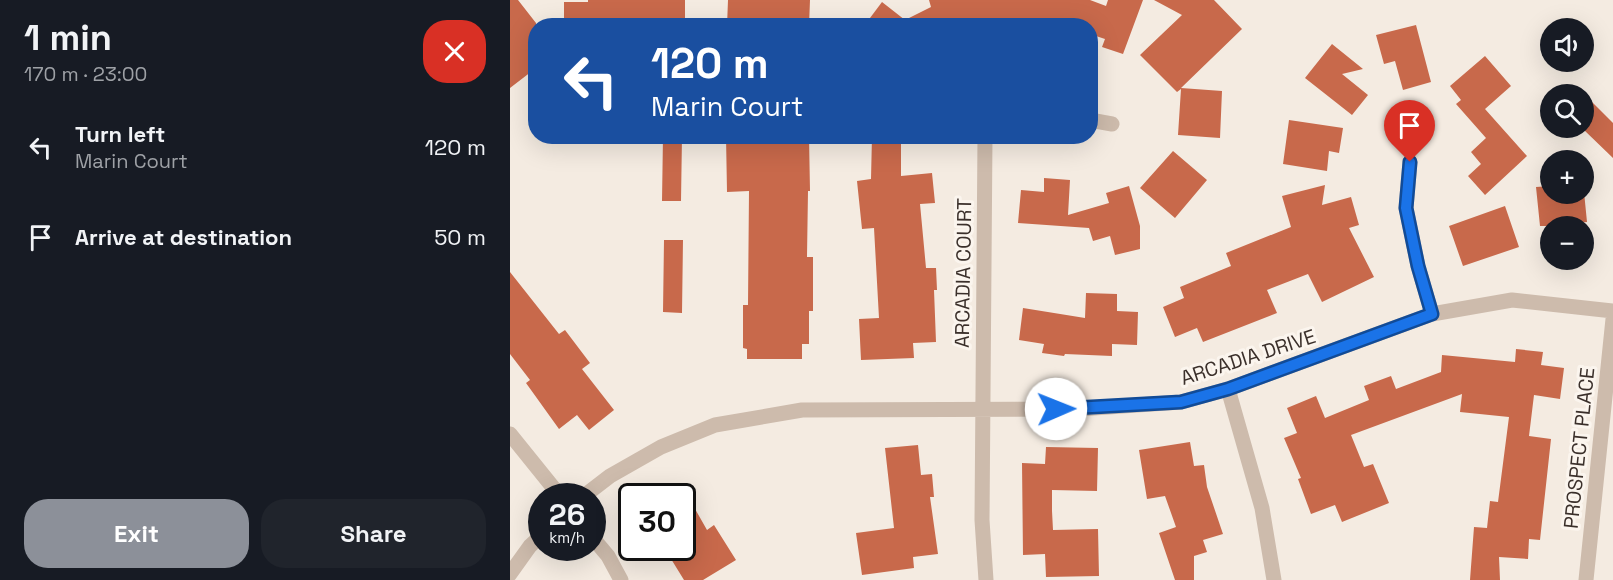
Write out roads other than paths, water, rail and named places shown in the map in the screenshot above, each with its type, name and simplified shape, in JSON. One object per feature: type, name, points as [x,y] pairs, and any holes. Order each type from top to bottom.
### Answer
[{"type":"street","points":[[1098,121],[1112,124]]},
{"type":"street","name":"ARCADIA COURT","points":[[985,144],[982,520],[986,580]]},
{"type":"street","points":[[1410,162],[1406,208],[1418,266],[1432,314]]},
{"type":"street","name":"ARCADIA DRIVE","points":[[601,483],[661,447],[715,425],[802,410],[1079,409],[1181,402],[1228,389],[1432,314],[1512,300],[1613,311]]},
{"type":"street","name":"PROSPECT PLACE","points":[[1586,580],[1613,319]]},
{"type":"street","points":[[1228,389],[1262,508],[1274,580]]},
{"type":"street","points":[[510,434],[550,483]]},
{"type":"street","points":[[510,574],[528,549]]},
{"type":"street","points":[[606,554],[621,580]]}]
